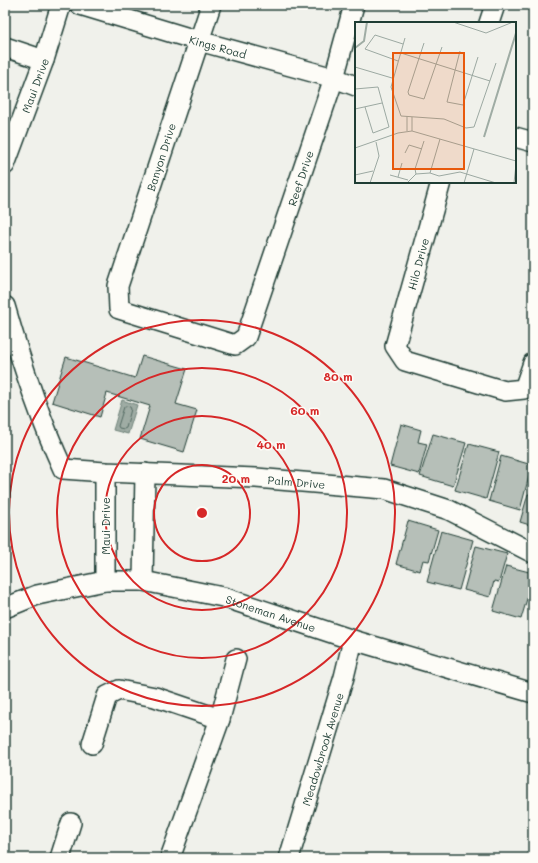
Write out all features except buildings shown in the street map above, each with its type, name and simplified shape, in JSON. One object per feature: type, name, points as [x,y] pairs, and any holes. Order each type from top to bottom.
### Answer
[{"type":"street","name":"Maui Drive","points":[[5,165],[44,60],[61,5]]},
{"type":"street","name":"Kings Road","points":[[80,5],[334,78],[355,86]]},
{"type":"street","name":"Banyon Drive","points":[[211,5],[118,286],[119,309],[234,345]]},
{"type":"street","name":"Reef Drive","points":[[234,345],[246,337],[334,78],[354,5]]},
{"type":"street","points":[[489,22],[495,5]]},
{"type":"street","points":[[5,47],[44,60]]},
{"type":"street","points":[[516,137],[533,142]]},
{"type":"street","name":"Hilo Drive","points":[[441,183],[395,346],[405,361],[505,391],[524,389],[533,362]]},
{"type":"street","name":"Palm Drive","points":[[5,306],[15,344],[46,432],[63,469],[256,478],[384,489],[449,510],[533,553]]},
{"type":"street","name":"Maui Drive","points":[[105,472],[105,580]]},
{"type":"street","points":[[143,581],[145,473]]},
{"type":"street","name":"Stoneman Avenue","points":[[5,608],[37,595],[105,580],[143,581],[223,597],[353,640],[533,693]]},
{"type":"street","name":"Meadowbrook Avenue","points":[[289,858],[344,677],[353,640]]},
{"type":"street","points":[[170,858],[220,719],[236,658]]},
{"type":"street","points":[[92,744],[107,696],[119,690],[155,697],[220,719]]},
{"type":"street","points":[[60,858],[70,823]]},
{"type":"water","points":[[122,400],[137,405],[128,434],[113,430]]}]
